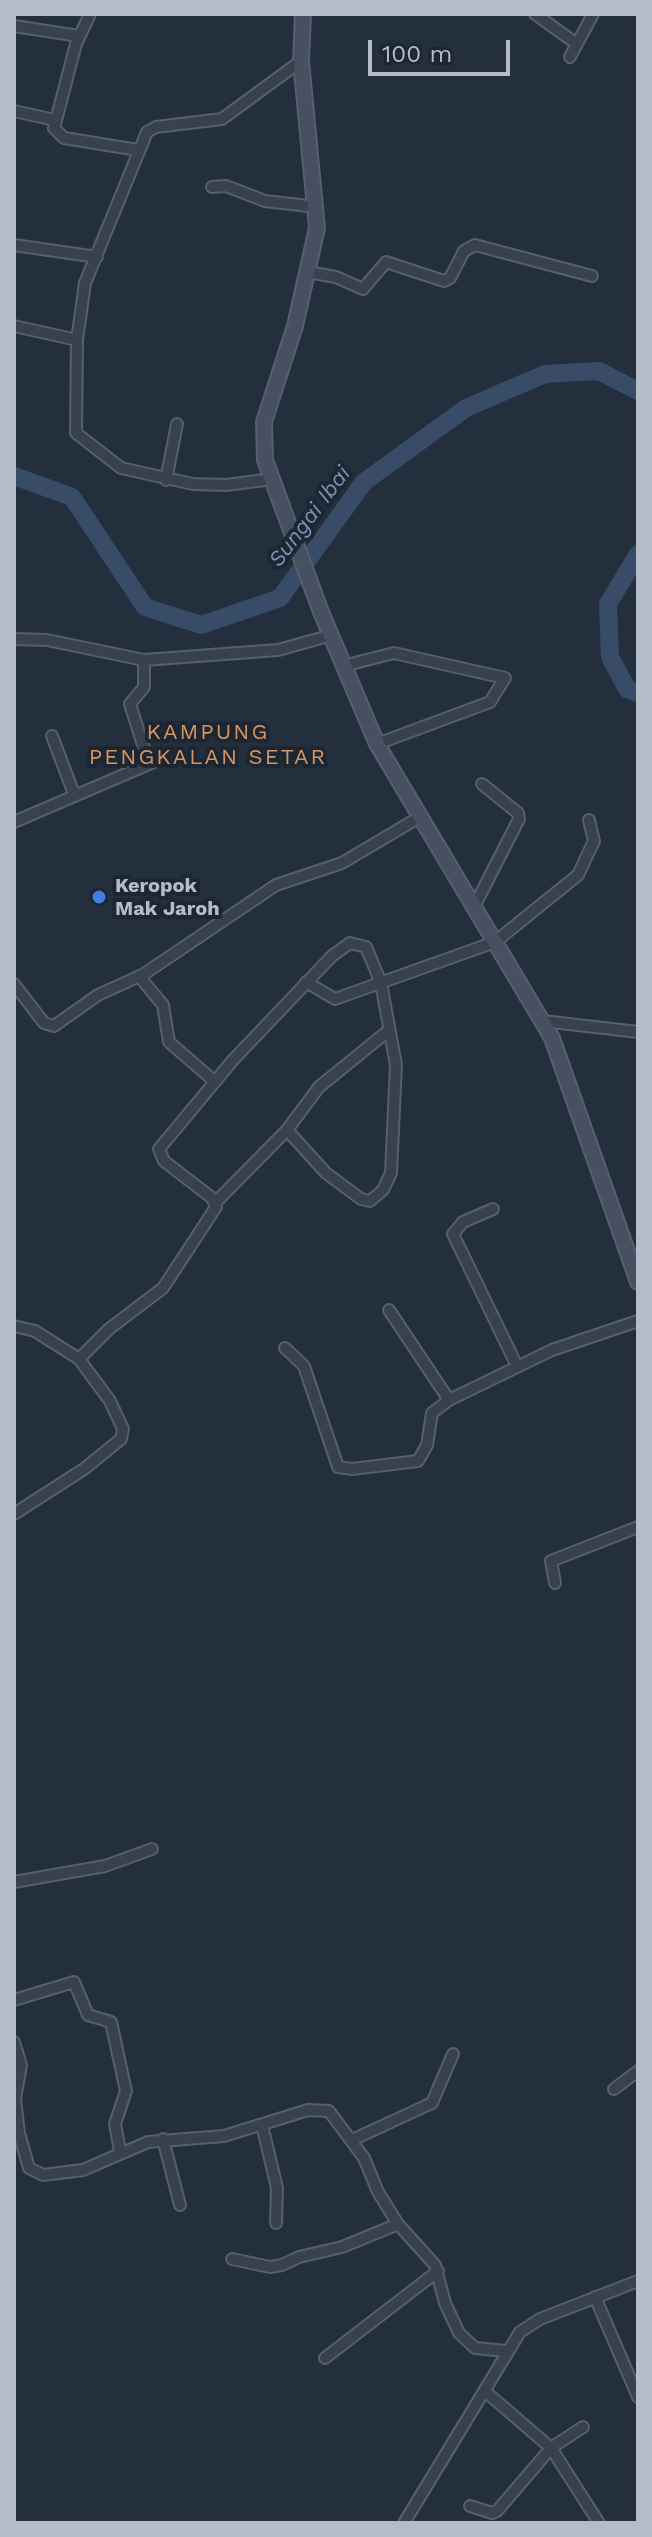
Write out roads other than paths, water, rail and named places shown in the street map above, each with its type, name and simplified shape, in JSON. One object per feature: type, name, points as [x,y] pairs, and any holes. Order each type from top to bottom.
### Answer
[{"type":"main road","points":[[303,14],[301,61],[317,207],[308,272],[264,422],[263,447],[288,526],[321,612],[377,744],[418,818],[543,1021],[556,1048],[638,1282]]},
{"type":"street","points":[[90,14],[79,36],[54,128],[64,138],[138,150]]},
{"type":"street","points":[[535,14],[577,44]]},
{"type":"street","points":[[570,57],[593,14]]},
{"type":"street","points":[[14,26],[79,36]]},
{"type":"street","points":[[272,479],[218,485],[166,480],[127,472],[76,433],[77,340],[85,283],[138,150],[152,128],[222,119],[301,61]]},
{"type":"street","points":[[14,111],[55,120]]},
{"type":"street","points":[[212,187],[226,186],[265,201],[317,207]]},
{"type":"street","points":[[14,245],[97,257]]},
{"type":"street","points":[[308,272],[336,277],[363,289],[386,262],[447,281],[464,251],[475,245],[592,276]]},
{"type":"street","points":[[14,326],[77,340]]},
{"type":"street","points":[[166,480],[177,424]]},
{"type":"street","points":[[14,639],[47,640],[144,660],[278,650],[332,635]]},
{"type":"street","points":[[343,666],[394,653],[505,678],[490,702],[377,744]]},
{"type":"street","points":[[144,660],[144,687],[130,704],[148,761]]},
{"type":"street","points":[[52,736],[74,794]]},
{"type":"street","points":[[14,822],[148,761],[163,758]]},
{"type":"street","points":[[474,907],[519,819],[518,813],[482,784]]},
{"type":"street","points":[[14,984],[50,1026],[98,995],[139,976],[276,885],[342,863],[418,818]]},
{"type":"street","points":[[306,982],[335,999],[495,942],[553,898],[585,866],[594,841],[589,820]]},
{"type":"street","points":[[216,1202],[164,1161],[159,1149],[214,1081],[306,982],[341,950],[359,943],[366,947],[381,983],[396,1065],[397,1098],[391,1173],[383,1190],[370,1201],[361,1199],[318,1165],[287,1130]]},
{"type":"street","points":[[139,976],[163,1005],[169,1042],[214,1081]]},
{"type":"street","points":[[543,1021],[638,1032]]},
{"type":"street","points":[[79,1359],[109,1329],[163,1288],[216,1202],[287,1130],[319,1087],[388,1031]]},
{"type":"street","points":[[493,1209],[463,1222],[453,1234],[517,1366]]},
{"type":"street","points":[[389,1310],[449,1400]]},
{"type":"street","points":[[285,1348],[304,1366],[338,1467],[343,1469],[418,1461],[427,1445],[432,1413],[449,1400],[517,1366],[606,1330],[638,1321]]},
{"type":"street","points":[[14,1326],[35,1331],[79,1359],[110,1401],[123,1429],[121,1439],[84,1469],[14,1514]]},
{"type":"street","points":[[555,1583],[551,1561],[638,1527]]},
{"type":"street","points":[[14,1882],[105,1866],[152,1849]]},
{"type":"street","points":[[14,2000],[74,1982],[88,2015],[111,2022],[126,2091],[115,2124],[120,2151]]},
{"type":"street","points":[[14,2042],[21,2065],[16,2111],[29,2168],[43,2175],[83,2170],[120,2151],[163,2139],[215,2138],[323,2108],[338,2120],[352,2140],[398,2224],[438,2271],[450,2316],[467,2343],[484,2351],[506,2351]]},
{"type":"street","points":[[352,2140],[432,2103],[453,2054]]},
{"type":"street","points":[[614,2089],[638,2071]]},
{"type":"street","points":[[262,2125],[276,2180],[276,2223]]},
{"type":"street","points":[[163,2139],[180,2205]]},
{"type":"street","points":[[232,2259],[270,2267],[282,2265],[299,2257],[342,2247],[398,2224]]},
{"type":"street","points":[[325,2358],[438,2271]]},
{"type":"street","points":[[404,2523],[490,2396],[506,2351],[520,2332],[533,2322],[596,2300],[638,2281]]},
{"type":"street","points":[[596,2300],[638,2397]]},
{"type":"street","points":[[490,2396],[551,2448],[599,2523]]},
{"type":"street","points":[[470,2506],[492,2513],[497,2511],[551,2448],[583,2427]]},
{"type":"waterway","name":"Sungai Ibai","points":[[14,476],[72,497],[145,607],[201,625],[280,598],[364,482],[466,408],[545,374],[599,371],[638,391]]},
{"type":"waterway","name":"Sungai Ibai","points":[[638,554],[608,604],[610,657],[627,689],[638,693]]},
{"type":"place","name":"Keropok Mak Jaroh","points":[[99,897]]},
{"type":"district","name":"KAMPUNG PENGKALAN SETAR","points":[[208,746]]}]
